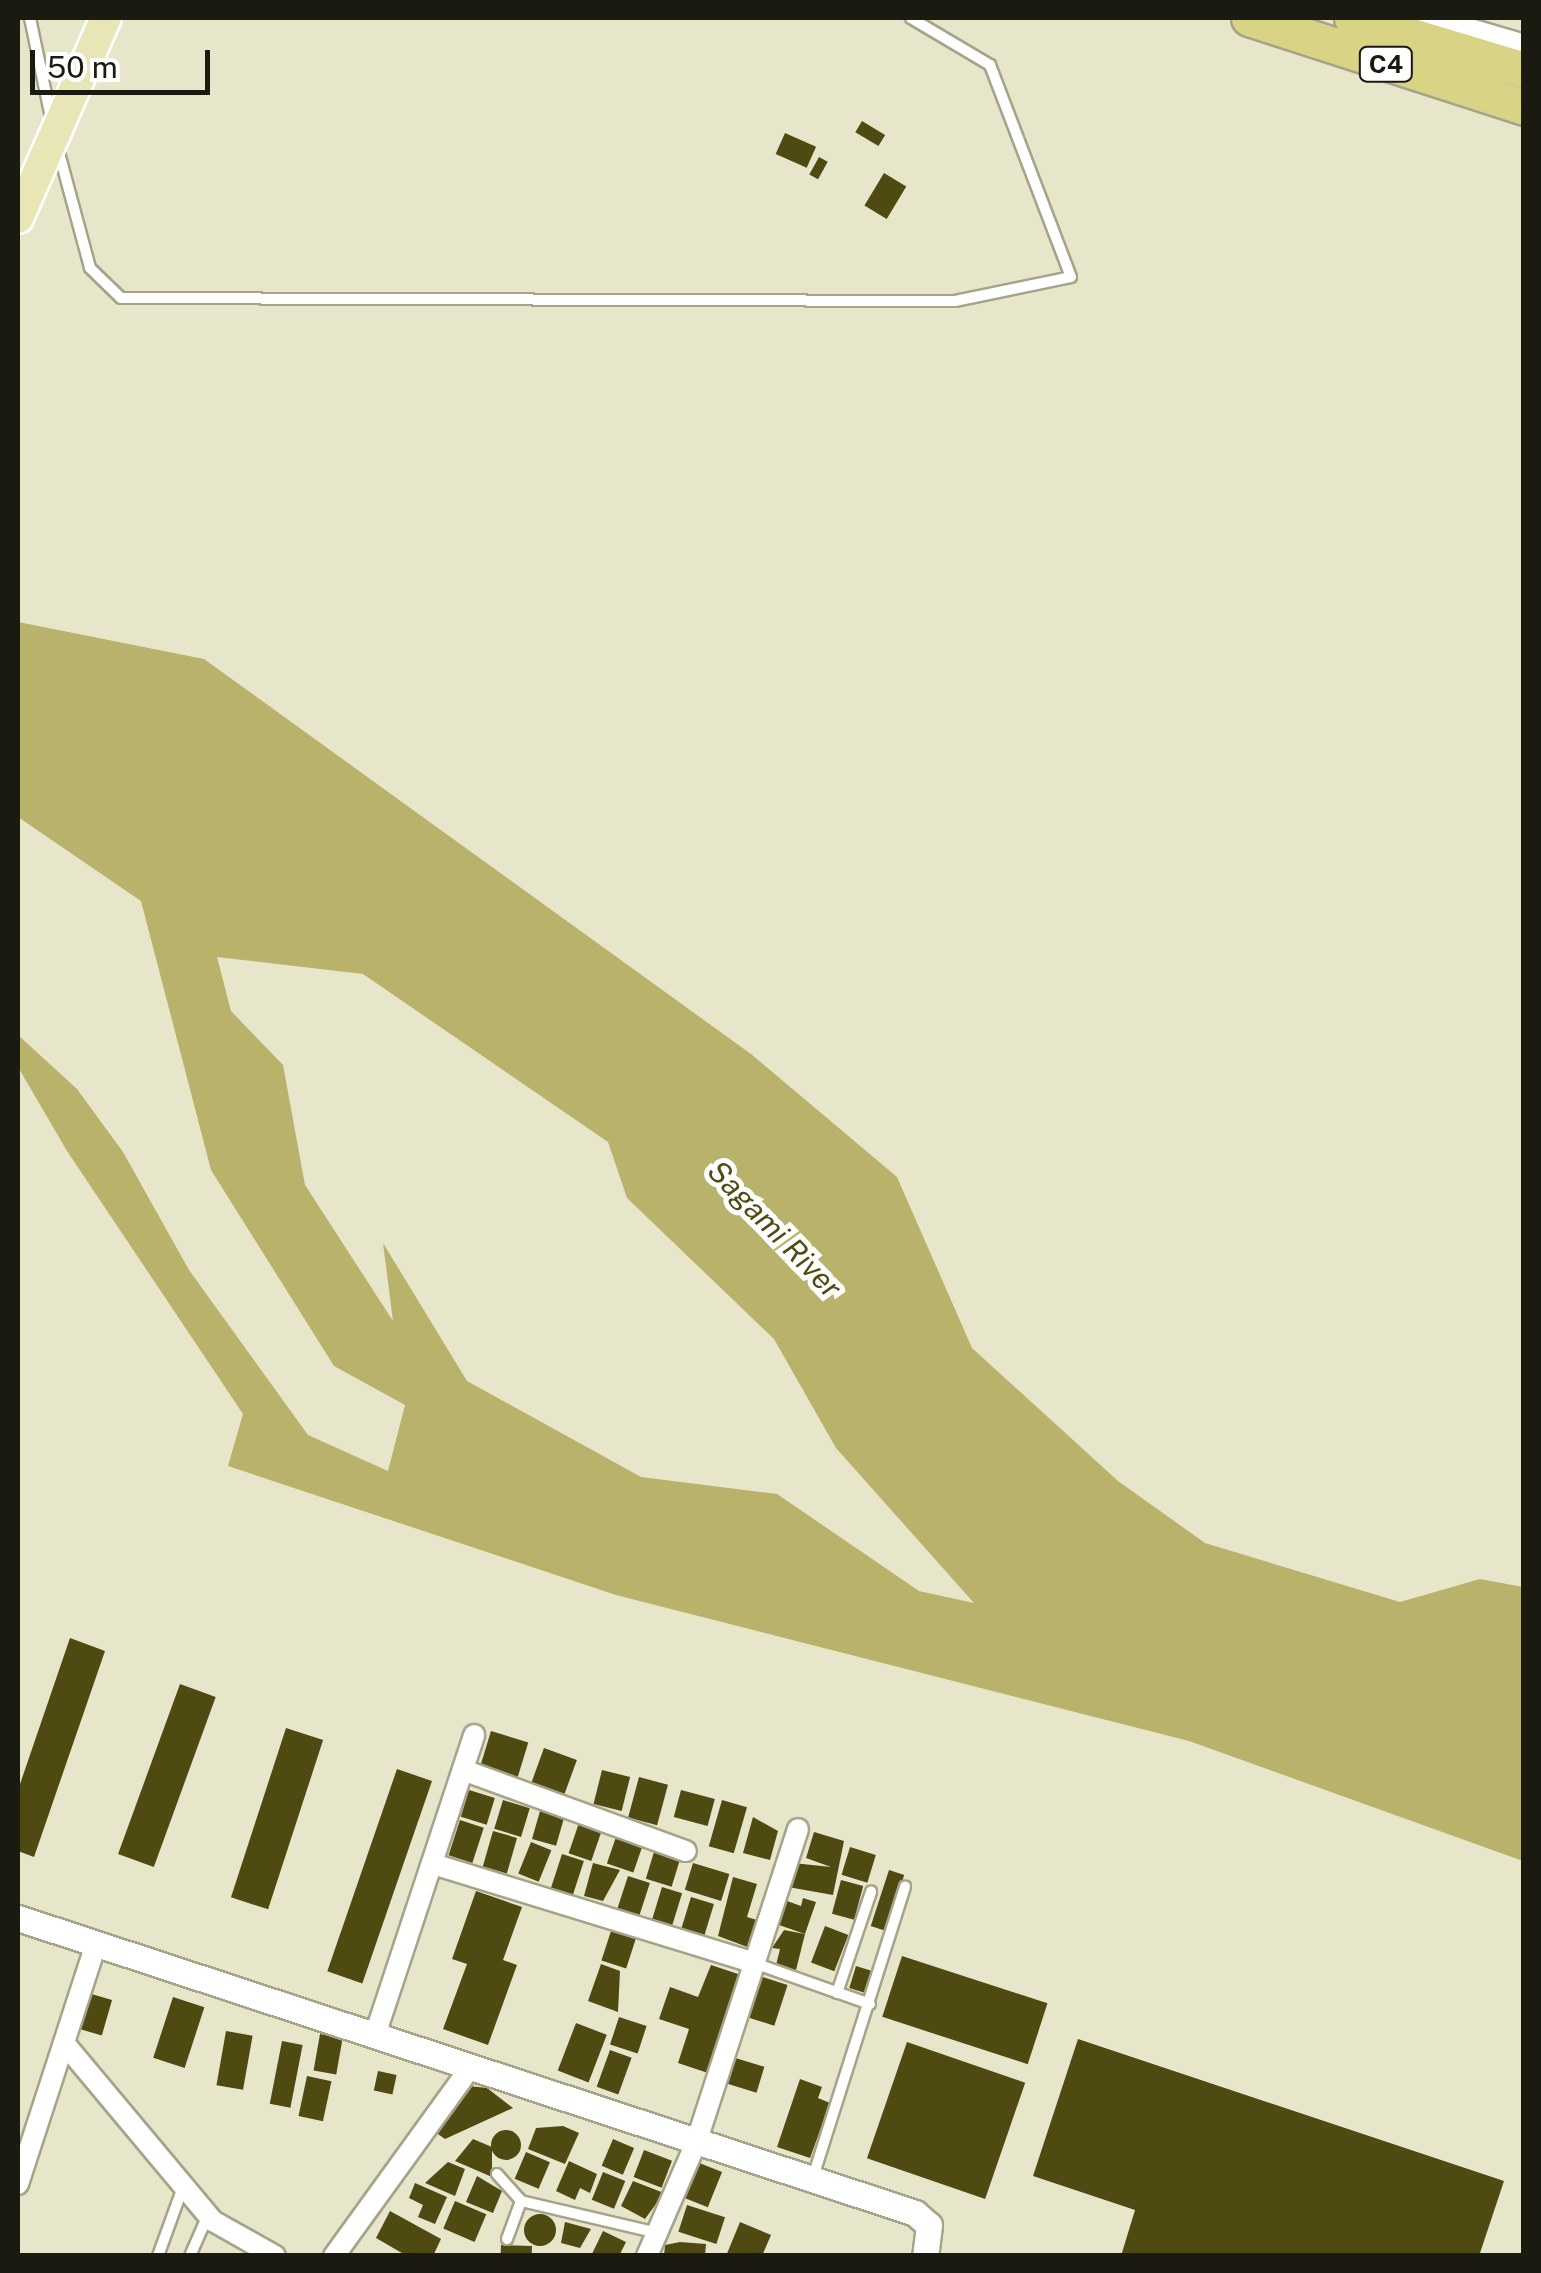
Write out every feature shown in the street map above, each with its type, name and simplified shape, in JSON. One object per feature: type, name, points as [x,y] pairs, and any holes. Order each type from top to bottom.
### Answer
[{"type":"highway","name":"C4","points":[[1250,18],[1524,108]]},
{"type":"highway","name":"C4","points":[[1352,18],[1524,70]]},
{"type":"main road","points":[[18,218],[106,18]]},
{"type":"street","points":[[1425,18],[1524,47]]},
{"type":"street","points":[[375,2035],[474,1735]]},
{"type":"street","points":[[462,1770],[686,1851]]},
{"type":"street","points":[[647,2256],[696,2143],[798,1829]]},
{"type":"street","points":[[433,1864],[754,1962]]},
{"type":"street","points":[[18,1918],[914,2212],[929,2225],[926,2256]]},
{"type":"street","points":[[18,2184],[96,1944]]},
{"type":"street","points":[[64,2043],[208,2215],[275,2256]]},
{"type":"street","points":[[334,2256],[470,2068]]},
{"type":"lane","points":[[30,18],[71,210],[90,268],[120,298],[936,301],[1072,276],[990,64],[911,18]]},
{"type":"lane","points":[[812,2180],[905,1886]]},
{"type":"lane","points":[[838,1992],[871,1892]]},
{"type":"lane","points":[[754,1962],[870,2004]]},
{"type":"lane","points":[[497,2174],[521,2201],[657,2233]]},
{"type":"lane","points":[[158,2256],[183,2186]]},
{"type":"lane","points":[[507,2239],[521,2201]]},
{"type":"lane","points":[[190,2256],[208,2215]]},
{"type":"water","name":"Sagami River","points":[[18,622],[204,659],[751,1054],[897,1177],[972,1348],[1118,1481],[1205,1543],[1400,1602],[1480,1579],[1523,1587],[1523,1861],[1189,1741],[616,1595],[228,1466],[243,1414],[67,1151],[18,1067],[18,1035],[77,1089],[123,1152],[189,1270],[308,1435],[388,1471],[405,1405],[334,1366],[211,1170],[141,901],[18,817]],"holes":[[[217,957],[363,974],[608,1142],[627,1198],[774,1339],[836,1448],[974,1603],[919,1591],[777,1494],[641,1477],[467,1381],[383,1243],[393,1321],[305,1185],[283,1065],[231,1011]]]},
{"type":"building","points":[[862,121],[885,135],[878,146],[855,132]]},
{"type":"building","points":[[785,133],[816,147],[807,168],[776,154]]},
{"type":"building","points":[[819,157],[828,162],[818,179],[809,174]]},
{"type":"building","points":[[884,173],[906,186],[887,219],[864,206]]},
{"type":"building","points":[[70,1638],[105,1651],[34,1857],[18,1851],[18,1790]]},
{"type":"building","points":[[180,1684],[216,1697],[154,1867],[118,1854]]},
{"type":"building","points":[[286,1728],[323,1740],[268,1909],[231,1897]]},
{"type":"building","points":[[491,1731],[528,1742],[517,1778],[480,1766]]},
{"type":"building","points":[[544,1748],[577,1760],[564,1797],[531,1785]]},
{"type":"building","points":[[397,1769],[432,1781],[362,1983],[327,1971]]},
{"type":"building","points":[[602,1770],[630,1777],[622,1811],[594,1804]]},
{"type":"building","points":[[639,1777],[668,1785],[657,1825],[628,1818]]},
{"type":"building","points":[[469,1790],[495,1798],[487,1825],[461,1817]]},
{"type":"building","points":[[681,1790],[715,1799],[708,1826],[674,1817]]},
{"type":"building","points":[[503,1800],[530,1808],[521,1837],[494,1829]]},
{"type":"building","points":[[722,1800],[747,1807],[734,1853],[709,1846]]},
{"type":"building","points":[[540,1811],[564,1818],[556,1846],[532,1839]]},
{"type":"building","points":[[753,1817],[778,1831],[770,1860],[743,1853]]},
{"type":"building","points":[[460,1820],[484,1828],[472,1863],[449,1855]]},
{"type":"building","points":[[579,1823],[602,1831],[591,1861],[569,1853]]},
{"type":"building","points":[[493,1831],[517,1838],[507,1873],[483,1867]]},
{"type":"building","points":[[814,1832],[844,1841],[833,1895],[788,1887],[793,1863],[831,1867],[806,1858]]},
{"type":"building","points":[[616,1837],[642,1846],[633,1873],[607,1863]]},
{"type":"building","points":[[531,1842],[551,1850],[539,1882],[518,1874]]},
{"type":"building","points":[[850,1847],[876,1855],[867,1883],[842,1875]]},
{"type":"building","points":[[654,1852],[680,1860],[672,1887],[646,1879]]},
{"type":"building","points":[[562,1854],[584,1861],[573,1895],[551,1888]]},
{"type":"building","points":[[593,1863],[620,1870],[603,1901],[584,1896]]},
{"type":"building","points":[[693,1863],[729,1874],[721,1901],[685,1890]]},
{"type":"building","points":[[889,1870],[904,1875],[886,1931],[871,1926]]},
{"type":"building","points":[[628,1876],[650,1883],[639,1916],[617,1909]]},
{"type":"building","points":[[733,1877],[757,1884],[747,1917],[760,1921],[750,1948],[718,1936]]},
{"type":"building","points":[[841,1880],[863,1886],[854,1920],[832,1914]]},
{"type":"building","points":[[662,1887],[682,1893],[672,1927],[652,1920]]},
{"type":"building","points":[[476,1891],[522,1907],[503,1960],[517,1965],[488,2045],[443,2029],[467,1964],[452,1959]]},
{"type":"building","points":[[691,1897],[714,1904],[703,1938],[680,1931]]},
{"type":"building","points":[[803,1898],[816,1902],[805,1934],[779,1925],[787,1901],[801,1906]]},
{"type":"building","points":[[825,1926],[848,1935],[834,1971],[811,1962]]},
{"type":"building","points":[[784,1930],[805,1934],[796,1970],[776,1965],[780,1949],[772,1948]]},
{"type":"building","points":[[611,1931],[636,1939],[626,1969],[601,1960]]},
{"type":"building","points":[[902,1956],[1048,2003],[1028,2064],[882,2017]]},
{"type":"building","points":[[601,1964],[620,1971],[618,2012],[588,2001]]},
{"type":"building","points":[[711,1965],[741,1975],[708,2073],[678,2063],[689,2029],[659,2019],[670,1987],[698,1997]]},
{"type":"building","points":[[856,1966],[872,1971],[866,1993],[849,1988]]},
{"type":"building","points":[[760,1976],[788,1985],[774,2026],[747,2017]]},
{"type":"building","points":[[88,1993],[112,2000],[102,2035],[78,2029]]},
{"type":"building","points":[[173,1997],[204,2007],[185,2068],[153,2058]]},
{"type":"building","points":[[619,2017],[647,2026],[638,2054],[610,2045]]},
{"type":"building","points":[[576,2023],[607,2035],[589,2082],[558,2071]]},
{"type":"building","points":[[226,2031],[253,2036],[243,2090],[216,2085]]},
{"type":"building","points":[[320,2034],[343,2038],[336,2074],[314,2070]]},
{"type":"building","points":[[1078,2039],[1504,2181],[1479,2256],[1121,2256],[1135,2210],[1033,2176]]},
{"type":"building","points":[[282,2041],[303,2045],[290,2108],[270,2104]]},
{"type":"building","points":[[907,2042],[1025,2083],[985,2199],[867,2158]]},
{"type":"building","points":[[610,2050],[632,2058],[618,2095],[597,2087]]},
{"type":"building","points":[[729,2056],[764,2067],[756,2093],[721,2082]]},
{"type":"building","points":[[378,2071],[397,2075],[392,2095],[374,2091]]},
{"type":"building","points":[[307,2076],[331,2081],[323,2121],[298,2116]]},
{"type":"building","points":[[800,2079],[822,2087],[818,2098],[830,2103],[810,2158],[777,2147]]},
{"type":"building","points":[[469,2086],[487,2088],[513,2108],[445,2139],[435,2132]]},
{"type":"building","points":[[563,2126],[579,2133],[565,2164],[528,2149],[536,2128]]},
{"type":"building","points":[[506,2130],[517,2134],[521,2145],[517,2156],[506,2160],[495,2156],[491,2145],[495,2134]]},
{"type":"building","points":[[473,2139],[492,2147],[492,2177],[455,2161]]},
{"type":"building","points":[[613,2139],[634,2148],[623,2175],[602,2166]]},
{"type":"building","points":[[644,2150],[672,2161],[662,2188],[634,2177]]},
{"type":"building","points":[[526,2152],[550,2162],[539,2189],[515,2179]]},
{"type":"building","points":[[569,2161],[597,2174],[590,2193],[580,2188],[575,2200],[556,2191]]},
{"type":"building","points":[[448,2162],[465,2169],[455,2196],[425,2183]]},
{"type":"building","points":[[697,2162],[722,2172],[708,2207],[683,2197]]},
{"type":"building","points":[[603,2172],[625,2181],[614,2209],[592,2200]]},
{"type":"building","points":[[477,2176],[502,2191],[493,2213],[466,2202]]},
{"type":"building","points":[[633,2181],[664,2193],[645,2219],[621,2206]]},
{"type":"building","points":[[415,2183],[447,2197],[435,2224],[418,2217],[423,2205],[409,2198]]},
{"type":"building","points":[[455,2201],[486,2214],[475,2242],[443,2229]]},
{"type":"building","points":[[687,2205],[725,2217],[716,2244],[678,2232]]},
{"type":"building","points":[[390,2211],[441,2239],[433,2256],[407,2256],[376,2238]]},
{"type":"building","points":[[540,2214],[551,2219],[556,2230],[551,2241],[540,2246],[529,2241],[524,2230],[529,2219]]},
{"type":"building","points":[[565,2222],[591,2229],[580,2248],[561,2243]]},
{"type":"building","points":[[740,2222],[771,2235],[762,2256],[726,2256]]},
{"type":"building","points":[[603,2231],[626,2242],[619,2256],[591,2256]]},
{"type":"building","points":[[706,2244],[705,2256],[664,2256],[665,2245]]},
{"type":"building","points":[[501,2245],[532,2246],[532,2256],[501,2256]]}]
